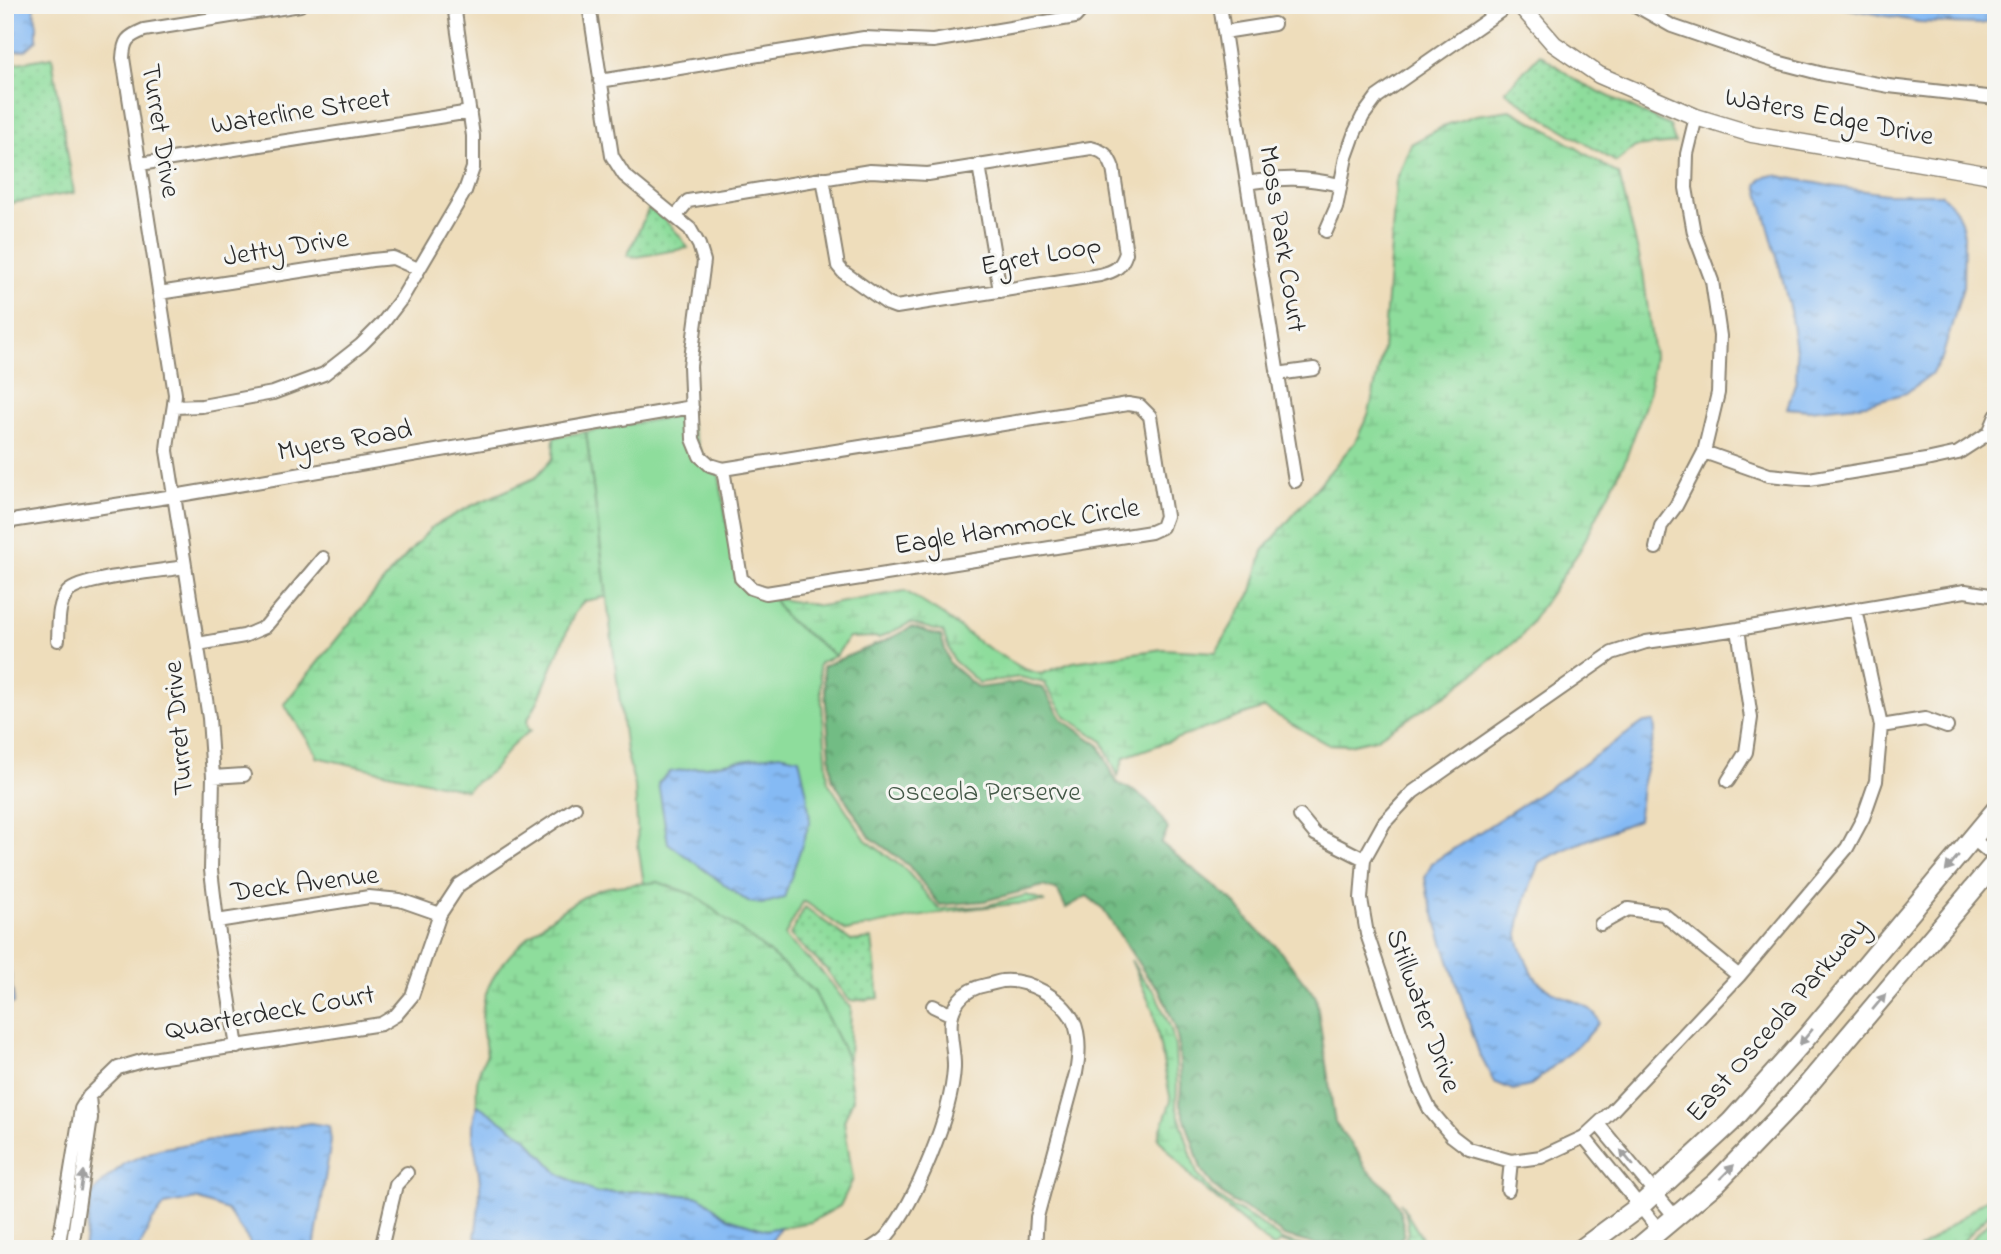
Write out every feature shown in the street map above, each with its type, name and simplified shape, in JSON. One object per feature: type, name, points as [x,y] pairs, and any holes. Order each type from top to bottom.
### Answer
[{"type":"main road","name":"East Osceola Parkway","points":[[1582,1249],[1656,1192],[1731,1122],[1765,1086],[1996,810]]},
{"type":"main road","points":[[1637,1249],[1717,1182],[1791,1105],[1996,860]]},
{"type":"street","name":"Turret Drive","points":[[237,1046],[211,870],[214,777],[209,718],[167,451],[175,394],[123,58],[124,43],[132,35],[144,30],[300,5]]},
{"type":"street","points":[[174,407],[273,393],[324,374],[361,345],[402,298],[465,191],[473,169],[473,136],[454,5]]},
{"type":"street","points":[[589,5],[612,156],[624,175],[690,229],[704,261],[690,366],[693,439],[700,456],[710,466],[723,469]]},
{"type":"street","points":[[600,81],[864,38],[933,41],[1075,17],[1086,5]]},
{"type":"street","name":"Moss Park Court","points":[[1220,5],[1295,481]]},
{"type":"street","points":[[1326,231],[1336,208],[1346,157],[1355,132],[1377,97],[1509,5]]},
{"type":"street","name":"Waters Edge Drive","points":[[1520,5],[1553,44],[1599,75],[1696,117],[1752,134],[1996,178]]},
{"type":"street","points":[[1634,5],[1672,26],[1777,62],[1889,86],[1996,98]]},
{"type":"street","points":[[1224,32],[1274,24]]},
{"type":"street","name":"Waterline Street","points":[[140,164],[470,112]]},
{"type":"street","points":[[1656,548],[1661,526],[1676,506],[1704,452],[1718,393],[1720,336],[1712,281],[1694,233],[1686,188],[1687,154],[1696,117]]},
{"type":"street","name":"Egret Loop","points":[[676,216],[688,201],[823,178],[870,171],[929,174],[1091,148],[1101,150],[1109,157],[1113,168],[1126,253],[1122,265],[1114,271],[1100,275],[896,307],[888,304],[838,266],[823,178]]},
{"type":"street","points":[[979,165],[1000,291]]},
{"type":"street","points":[[1247,183],[1299,178],[1340,185]]},
{"type":"street","name":"Jetty Drive","points":[[159,293],[393,258],[418,269]]},
{"type":"street","points":[[1277,374],[1314,369]]},
{"type":"street","name":"Eagle Hammock Circle","points":[[1128,404],[1140,406],[1150,416],[1166,516],[1162,527],[1151,532],[766,593],[751,588],[741,578],[723,469],[1128,404]]},
{"type":"street","name":"Myers Road","points":[[5,522],[692,407]]},
{"type":"street","points":[[1704,452],[1769,475],[1809,479],[1958,453],[1989,433],[1996,416]]},
{"type":"street","points":[[198,644],[244,636],[265,627],[323,558]]},
{"type":"street","points":[[58,640],[61,605],[69,591],[86,583],[185,567]]},
{"type":"street","name":"Stillwater Drive","points":[[1856,609],[1881,726],[1876,781],[1863,818],[1847,848],[1739,976],[1584,1137],[1541,1157],[1511,1161],[1469,1149],[1452,1136],[1430,1110],[1418,1085],[1367,934],[1361,899],[1364,859],[1384,823],[1413,792],[1612,653],[1646,642],[1738,629],[1856,609],[1965,592],[1996,596]]},
{"type":"street","points":[[1728,781],[1746,752],[1751,718],[1738,629]]},
{"type":"street","points":[[1881,726],[1925,719],[1947,727]]},
{"type":"street","points":[[214,777],[244,775]]},
{"type":"street","name":"Quarterdeck Court","points":[[58,1249],[70,1217],[92,1118],[89,1096],[118,1068],[145,1060],[381,1024],[396,1015],[412,996],[440,914],[459,885],[575,808]]},
{"type":"street","points":[[1300,816],[1315,834],[1364,859]]},
{"type":"street","points":[[1972,838],[1996,860]]},
{"type":"street","name":"Deck Avenue","points":[[217,921],[369,897],[400,900],[440,914]]},
{"type":"street","points":[[1601,924],[1628,909],[1663,914],[1739,976]]},
{"type":"street","points":[[870,1249],[885,1239],[893,1227],[932,1155],[954,1068],[950,1028],[959,1000],[973,988],[1004,981],[1031,986],[1059,1001],[1074,1022],[1079,1051],[1076,1073],[1037,1217],[1035,1249]]},
{"type":"street","points":[[933,1006],[952,1015]]},
{"type":"street","points":[[1598,1124],[1676,1218]]},
{"type":"street","points":[[1584,1137],[1660,1231]]},
{"type":"street","points":[[1508,1190],[1511,1161]]},
{"type":"street","points":[[381,1249],[396,1185],[407,1173]]},
{"type":"street","name":"Quarterdeck Court","points":[[70,1217],[72,1249]]},
{"type":"green space","points":[[1540,54],[1577,81],[1670,126],[1675,143],[1635,147],[1616,162],[1542,117],[1505,91]]},
{"type":"green space","points":[[52,57],[74,193],[5,204],[5,65]]},
{"type":"green space","points":[[1510,110],[1548,130],[1619,175],[1643,272],[1654,356],[1649,394],[1625,461],[1580,550],[1521,637],[1446,695],[1375,739],[1349,745],[1327,744],[1264,708],[1124,757],[1118,776],[1102,741],[1066,717],[1044,683],[1020,677],[979,683],[953,660],[943,632],[910,623],[879,638],[848,638],[836,656],[786,618],[773,598],[821,606],[905,591],[980,643],[1024,669],[1041,674],[1073,662],[1162,649],[1216,652],[1252,591],[1263,551],[1355,442],[1369,413],[1383,349],[1396,181],[1411,144],[1446,125],[1476,115]]},
{"type":"green space","points":[[649,208],[671,226],[688,248],[636,257],[627,256]]},
{"type":"green space","points":[[687,414],[707,470],[719,474],[736,579],[773,598],[786,618],[836,656],[819,665],[828,782],[866,840],[905,869],[939,909],[984,906],[1027,895],[1045,902],[945,912],[846,931],[803,902],[785,935],[851,1006],[849,1059],[846,1060],[846,1055],[658,882],[644,884],[638,846],[635,786],[626,751],[586,432]]},
{"type":"green space","points":[[586,432],[607,597],[584,601],[574,614],[527,721],[528,729],[531,730],[513,744],[493,770],[466,790],[316,757],[284,704],[392,571],[432,527],[469,507],[535,478],[553,458],[554,437]]},
{"type":"green space","name":"Osceola Perserve","points":[[912,627],[941,636],[949,663],[978,688],[1021,682],[1043,688],[1063,720],[1099,745],[1117,783],[1142,796],[1157,812],[1168,829],[1161,843],[1233,901],[1255,928],[1275,945],[1316,997],[1335,1123],[1358,1153],[1365,1168],[1389,1190],[1399,1208],[1404,1228],[1403,1236],[1397,1242],[1382,1247],[1335,1242],[1317,1245],[1284,1236],[1216,1189],[1202,1171],[1180,1104],[1179,1046],[1166,1004],[1159,989],[1146,975],[1102,908],[1087,896],[1066,908],[1058,891],[1043,886],[984,901],[940,905],[908,865],[870,837],[832,779],[823,666]]},
{"type":"green space","points":[[658,882],[694,895],[814,991],[846,1055],[853,1099],[844,1121],[853,1179],[840,1206],[811,1222],[766,1230],[728,1218],[701,1197],[646,1191],[596,1193],[559,1174],[525,1137],[477,1105],[477,1079],[487,1054],[482,1028],[484,1001],[500,968],[530,935],[565,908],[583,898],[604,888]]},
{"type":"green space","points":[[805,907],[851,941],[872,939],[879,998],[850,1001],[826,969],[790,935]]},
{"type":"green space","points":[[1131,960],[1155,992],[1171,1029],[1175,1047],[1176,1106],[1197,1173],[1213,1193],[1232,1207],[1282,1240],[1312,1249],[1293,1249],[1289,1244],[1281,1242],[1273,1247],[1194,1180],[1158,1138],[1171,1101],[1153,1011]]},
{"type":"green space","points":[[1996,1191],[1996,1206],[1956,1249],[1920,1249]]},
{"type":"green space","points":[[1400,1202],[1428,1248],[1393,1249],[1405,1240],[1407,1235],[1408,1222]]},
{"type":"green space","points":[[1996,1213],[1996,1249],[1963,1249]]},
{"type":"water","points":[[5,5],[33,5],[37,40],[26,50],[5,53]]},
{"type":"water","points":[[1828,5],[1986,5],[1990,22],[1919,22]]},
{"type":"water","points":[[1774,175],[1886,194],[1941,194],[1955,208],[1964,235],[1963,287],[1942,358],[1931,374],[1906,393],[1866,404],[1809,410],[1787,408],[1796,380],[1797,357],[1790,311],[1757,185],[1762,178]]},
{"type":"water","points":[[1644,722],[1654,722],[1655,732],[1642,786],[1638,820],[1539,862],[1518,929],[1523,953],[1538,981],[1551,991],[1586,1006],[1599,1023],[1585,1039],[1530,1086],[1513,1090],[1494,1082],[1479,1053],[1428,896],[1425,878],[1432,863]]},
{"type":"water","points":[[779,754],[799,758],[810,821],[784,898],[762,904],[748,902],[668,843],[658,783],[670,772]]},
{"type":"water","points":[[5,945],[14,1003],[5,1007]]},
{"type":"water","points":[[478,1105],[525,1137],[559,1174],[596,1193],[646,1191],[701,1197],[728,1218],[766,1230],[780,1227],[767,1249],[540,1249],[475,1238],[480,1178],[473,1125]]},
{"type":"water","points":[[310,1123],[329,1126],[331,1141],[314,1249],[252,1249],[227,1210],[196,1199],[165,1205],[151,1223],[139,1249],[84,1249],[92,1194],[127,1162],[159,1149]]}]
